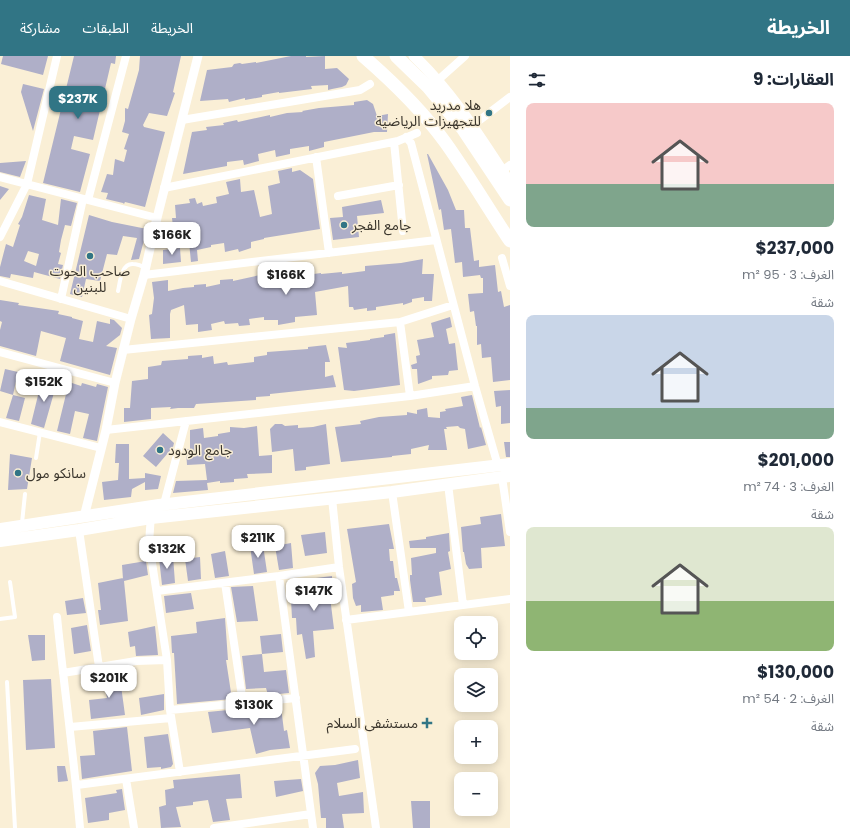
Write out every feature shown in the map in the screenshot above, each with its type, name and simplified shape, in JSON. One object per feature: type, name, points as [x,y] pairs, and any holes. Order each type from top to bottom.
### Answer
[{"type":"highway","points":[[363,56],[392,82],[430,123],[459,162],[510,241]]},
{"type":"highway","points":[[396,56],[428,87],[470,139],[501,169],[510,200]]},
{"type":"highway","points":[[473,185],[501,169]]},
{"type":"main road","points":[[414,56],[437,80],[462,110],[510,183]]},
{"type":"main road","points":[[0,529],[84,517],[392,492],[448,484],[505,471]]},
{"type":"main road","points":[[0,540],[79,530],[151,512],[164,504],[505,471]]},
{"type":"street","points":[[0,237],[26,184],[57,56]]},
{"type":"street","points":[[61,299],[85,199],[126,56]]},
{"type":"street","points":[[84,517],[106,430],[115,383],[131,319],[145,271],[164,188],[200,56]]},
{"type":"street","points":[[437,80],[465,56]]},
{"type":"street","points":[[182,120],[360,90],[370,84]]},
{"type":"street","points":[[472,126],[510,97]]},
{"type":"street","points":[[164,188],[394,142],[417,132]]},
{"type":"street","points":[[406,137],[411,143],[475,386],[505,471],[510,532]]},
{"type":"street","points":[[394,142],[403,231]]},
{"type":"street","points":[[316,158],[329,253]]},
{"type":"street","points":[[0,177],[157,218]]},
{"type":"street","points":[[338,196],[399,185]]},
{"type":"street","points":[[145,271],[329,253],[436,240]]},
{"type":"street","points":[[502,258],[510,286]]},
{"type":"street","points":[[0,282],[131,319]]},
{"type":"street","points":[[124,350],[400,322],[453,305]]},
{"type":"street","points":[[400,322],[410,396]]},
{"type":"street","points":[[0,352],[115,383]]},
{"type":"street","points":[[106,430],[410,396],[475,386]]},
{"type":"street","points":[[164,504],[186,421]]},
{"type":"street","points":[[0,422],[101,448]]},
{"type":"street","points":[[448,484],[463,605]]},
{"type":"street","points":[[392,492],[409,612]]},
{"type":"street","points":[[332,498],[346,620],[376,828]]},
{"type":"street","points":[[151,512],[149,543],[167,660],[170,714],[180,772]]},
{"type":"street","points":[[79,530],[98,667]]},
{"type":"street","points":[[157,591],[339,567]]},
{"type":"street","points":[[279,576],[313,828]]},
{"type":"street","points":[[225,583],[242,703]]},
{"type":"street","points":[[346,620],[510,599]]},
{"type":"street","points":[[57,616],[77,785],[80,828]]},
{"type":"street","points":[[63,673],[136,661],[167,660]]},
{"type":"street","points":[[70,727],[242,703],[296,698]]},
{"type":"street","points":[[77,785],[355,749]]},
{"type":"street","points":[[126,779],[134,828]]},
{"type":"street","points":[[214,828],[311,814]]},
{"type":"lane","points":[[118,291],[124,269],[127,265],[133,264],[145,271]]},
{"type":"lane","points":[[36,458],[40,432]]},
{"type":"lane","points":[[21,526],[25,494]]},
{"type":"lane","points":[[0,619],[15,617],[10,582]]},
{"type":"lane","points":[[7,682],[15,828]]},
{"type":"building","points":[[3,56],[48,56],[43,75],[1,64]]},
{"type":"building","points":[[74,56],[116,56],[115,64],[111,63],[93,140],[74,136],[71,149],[90,154],[80,192],[43,183]]},
{"type":"building","points":[[140,56],[181,56],[173,92],[175,93],[167,116],[149,113],[143,125],[144,127],[165,132],[145,207],[125,202],[124,204],[106,199],[108,193],[101,192],[107,174],[113,175],[115,159],[124,162],[127,150],[124,149],[129,134],[122,132],[125,121],[125,108],[128,109],[139,70]]},
{"type":"building","points":[[291,56],[325,56],[325,69],[337,68],[349,79],[346,85],[328,90],[328,85],[311,86],[312,89],[279,92],[245,100],[245,98],[229,102],[228,99],[200,101],[207,70],[232,67],[234,64],[240,63],[256,63]]},
{"type":"building","points":[[23,84],[44,89],[33,131],[21,92]]},
{"type":"building","points":[[367,100],[373,104],[377,116],[388,114],[387,132],[374,132],[324,142],[324,147],[309,151],[309,146],[290,149],[290,154],[276,157],[275,150],[258,154],[259,161],[244,165],[243,160],[227,162],[227,166],[183,174],[192,132],[207,130],[206,127],[224,125],[223,123],[237,120],[238,122],[270,115],[270,117],[319,108],[354,105],[354,102]]},
{"type":"building","points":[[427,154],[448,190],[456,210],[464,210],[465,228],[470,228],[474,261],[479,260],[479,267],[495,265],[498,292],[501,291],[504,307],[510,305],[510,380],[493,382],[491,357],[482,358],[481,344],[477,345],[477,326],[474,311],[470,312],[468,294],[483,293],[483,278],[481,278],[480,275],[463,277],[462,262],[455,263],[451,229],[444,230],[441,209],[439,210]]},
{"type":"building","points":[[26,161],[20,177],[0,172],[0,163]]},
{"type":"building","points":[[292,168],[292,172],[300,170],[313,179],[320,229],[264,238],[251,242],[251,248],[239,252],[238,249],[225,252],[224,243],[211,245],[211,247],[197,250],[198,261],[191,262],[189,242],[175,244],[172,218],[176,218],[175,205],[190,203],[189,199],[195,198],[197,204],[202,202],[203,206],[217,203],[216,197],[229,194],[226,182],[240,179],[241,192],[254,190],[260,217],[272,214],[268,186],[280,183],[278,171]]},
{"type":"building","points":[[0,186],[9,189],[0,200]]},
{"type":"building","points":[[29,195],[46,199],[42,220],[58,225],[61,199],[77,203],[71,226],[65,225],[61,240],[59,252],[61,253],[58,264],[63,265],[60,279],[34,272],[33,278],[11,274],[10,278],[0,276],[0,267],[6,244],[13,247],[20,225],[18,224],[22,217]],"holes":[[[28,251],[39,254],[36,266],[24,261]]]},
{"type":"building","points":[[381,200],[384,213],[357,216],[359,237],[333,240],[330,218],[343,217],[342,207]]},
{"type":"building","points":[[89,215],[112,222],[147,229],[139,259],[131,260],[137,238],[123,236],[117,255],[107,254],[100,281],[86,279],[82,297],[70,294]]},
{"type":"building","points":[[180,248],[181,262],[163,264],[163,250]]},
{"type":"building","points":[[423,259],[422,274],[434,274],[432,301],[424,301],[424,297],[412,299],[412,302],[403,305],[403,303],[376,307],[376,310],[367,311],[367,308],[354,310],[353,307],[349,307],[348,286],[315,292],[317,315],[295,317],[295,322],[278,325],[278,320],[264,320],[264,317],[249,319],[250,325],[239,326],[238,323],[225,324],[224,321],[211,324],[212,330],[198,332],[198,324],[186,325],[184,305],[171,310],[170,338],[151,339],[149,315],[152,314],[154,298],[152,282],[168,280],[168,291],[194,287],[194,285],[206,284],[206,287],[220,284],[220,280],[233,279],[233,281],[260,275],[260,279],[287,274],[287,276],[299,276],[342,272],[342,274],[365,271],[365,266],[401,263]]},
{"type":"building","points":[[0,300],[19,303],[18,305],[59,311],[58,314],[83,321],[79,339],[93,342],[97,321],[110,324],[110,319],[114,320],[122,328],[120,335],[106,346],[117,348],[110,375],[60,361],[66,338],[41,331],[36,356],[0,346],[0,330],[2,322],[0,321]]},
{"type":"building","points":[[450,317],[452,327],[446,329],[449,344],[455,343],[458,370],[449,371],[448,375],[432,376],[432,379],[418,384],[417,369],[412,369],[411,365],[417,363],[416,356],[420,355],[417,340],[434,337],[431,323]]},
{"type":"building","points":[[395,333],[400,385],[354,391],[344,390],[338,347],[347,348],[346,343],[370,340]]},
{"type":"building","points":[[326,345],[330,362],[325,362],[325,377],[333,375],[336,387],[270,394],[270,396],[256,397],[256,400],[196,404],[194,408],[151,408],[151,419],[124,422],[124,408],[130,408],[132,381],[148,379],[148,367],[161,365],[162,361],[188,359],[188,356],[202,355],[202,358],[213,356],[214,364],[227,362],[228,365],[254,362],[254,357],[267,355],[267,352],[308,349],[308,347]]},
{"type":"building","points":[[5,369],[18,372],[13,395],[0,391]]},
{"type":"building","points":[[42,379],[57,382],[44,428],[31,424]]},
{"type":"building","points":[[69,382],[81,386],[82,383],[96,387],[97,384],[108,387],[97,441],[83,438],[89,414],[75,411],[70,434],[57,431]]},
{"type":"building","points":[[510,390],[510,423],[501,424],[501,406],[496,407],[494,391]]},
{"type":"building","points":[[13,395],[25,398],[19,421],[6,418]]},
{"type":"building","points":[[472,395],[486,445],[468,449],[465,429],[458,426],[446,427],[447,429],[444,429],[447,450],[428,450],[429,445],[411,449],[411,454],[341,462],[335,427],[361,424],[360,421],[379,417],[407,415],[407,412],[417,414],[417,410],[427,408],[428,417],[440,418],[440,412],[446,411],[445,409],[463,406],[461,397]]},
{"type":"building","points":[[275,424],[282,424],[285,426],[298,425],[298,428],[326,424],[330,464],[306,467],[306,470],[295,471],[293,449],[272,452],[270,429]]},
{"type":"building","points":[[257,426],[259,456],[272,455],[272,473],[247,474],[248,478],[234,479],[234,482],[220,483],[220,481],[207,483],[208,490],[173,493],[176,481],[207,480],[205,464],[187,465],[186,449],[190,449],[190,430],[203,428],[204,438],[230,432],[230,427],[244,428]]},
{"type":"building","points":[[163,433],[174,443],[173,447],[156,467],[143,456]]},
{"type":"building","points":[[504,442],[510,442],[510,457],[506,457]]},
{"type":"building","points":[[116,444],[129,444],[129,479],[145,478],[145,473],[161,476],[158,489],[145,490],[145,482],[132,489],[131,497],[104,500],[102,482],[118,480],[119,463],[115,463]]},
{"type":"building","points":[[10,454],[32,458],[27,489],[8,490]]},
{"type":"building","points":[[501,514],[505,546],[481,548],[482,568],[469,569],[463,552],[461,527],[481,524],[480,517]]},
{"type":"building","points":[[389,524],[394,549],[389,549],[390,561],[393,561],[395,578],[397,578],[400,591],[394,591],[394,595],[381,597],[383,610],[361,612],[361,605],[356,606],[353,598],[352,584],[356,582],[347,529]]},
{"type":"building","points":[[325,532],[327,553],[305,556],[301,535]]},
{"type":"building","points":[[449,533],[450,551],[448,552],[451,569],[439,572],[442,595],[425,598],[426,602],[413,602],[410,580],[410,575],[412,575],[411,558],[436,553],[436,548],[410,548],[409,541],[426,539],[426,537]]},
{"type":"building","points":[[291,543],[293,568],[279,570],[275,546]]},
{"type":"building","points":[[263,545],[267,572],[254,574],[250,546]]},
{"type":"building","points":[[225,551],[229,576],[215,578],[211,554]]},
{"type":"building","points":[[173,556],[175,583],[162,585],[159,558]]},
{"type":"building","points":[[200,557],[201,579],[188,581],[185,559]]},
{"type":"building","points":[[146,561],[148,575],[124,581],[128,621],[100,625],[98,610],[101,610],[98,583],[123,578],[122,565]]},
{"type":"building","points":[[332,576],[332,597],[330,597],[334,629],[313,631],[315,657],[306,659],[302,634],[297,635],[296,618],[292,618],[291,600],[309,598],[308,579]]},
{"type":"building","points":[[253,586],[258,621],[237,622],[231,587]]},
{"type":"building","points":[[191,593],[194,609],[166,613],[164,596]]},
{"type":"building","points":[[83,598],[86,613],[67,615],[65,601]]},
{"type":"building","points":[[225,618],[228,660],[226,660],[232,699],[177,704],[174,653],[172,653],[171,636],[197,633],[196,622]]},
{"type":"building","points":[[87,625],[91,651],[74,654],[71,628]]},
{"type":"building","points":[[155,626],[158,655],[136,656],[135,646],[130,647],[128,632]]},
{"type":"building","points":[[281,634],[283,652],[262,654],[260,636]]},
{"type":"building","points":[[28,635],[45,635],[45,660],[32,661]]},
{"type":"building","points":[[262,654],[264,672],[286,670],[289,693],[268,695],[266,688],[246,689],[242,656]]},
{"type":"building","points":[[119,671],[125,715],[91,719],[89,700],[107,698],[102,674]]},
{"type":"building","points":[[51,679],[55,748],[26,750],[23,680]]},
{"type":"building","points":[[164,694],[164,710],[141,715],[139,698]]},
{"type":"building","points":[[281,707],[284,731],[287,730],[290,748],[270,750],[256,754],[250,728],[212,733],[208,712]]},
{"type":"building","points":[[127,727],[132,771],[82,779],[80,756],[95,755],[93,731]]},
{"type":"building","points":[[168,734],[173,764],[171,767],[161,769],[161,767],[147,768],[144,737]]},
{"type":"building","points":[[358,760],[360,778],[337,783],[339,796],[363,792],[364,813],[342,814],[344,828],[326,828],[326,818],[321,818],[318,784],[315,773],[320,766],[335,765]]},
{"type":"building","points":[[57,766],[65,766],[68,781],[58,782]]},
{"type":"building","points":[[240,774],[242,798],[226,799],[230,820],[213,822],[208,800],[193,802],[193,805],[176,807],[181,827],[161,828],[159,807],[166,805],[165,790],[174,788],[173,780]]},
{"type":"building","points":[[301,779],[303,791],[276,797],[274,781]]},
{"type":"building","points":[[122,789],[125,810],[109,813],[109,820],[88,823],[85,798],[117,793],[116,790]]},
{"type":"building","points":[[411,801],[430,801],[430,828],[413,828]]},
{"type":"place","name":"هلا مدريد للتجهيزات الرياضية","points":[[489,113]]},
{"type":"place","name":"جامع الفجر","points":[[344,225]]},
{"type":"place","name":"صاحب الحوت للبنين","points":[[90,256]]},
{"type":"place","name":"جامع الودود","points":[[160,450]]},
{"type":"place","name":"سانكو مول","points":[[18,473]]},
{"type":"place","name":"مستشفى السلام","points":[[427,723]]}]
